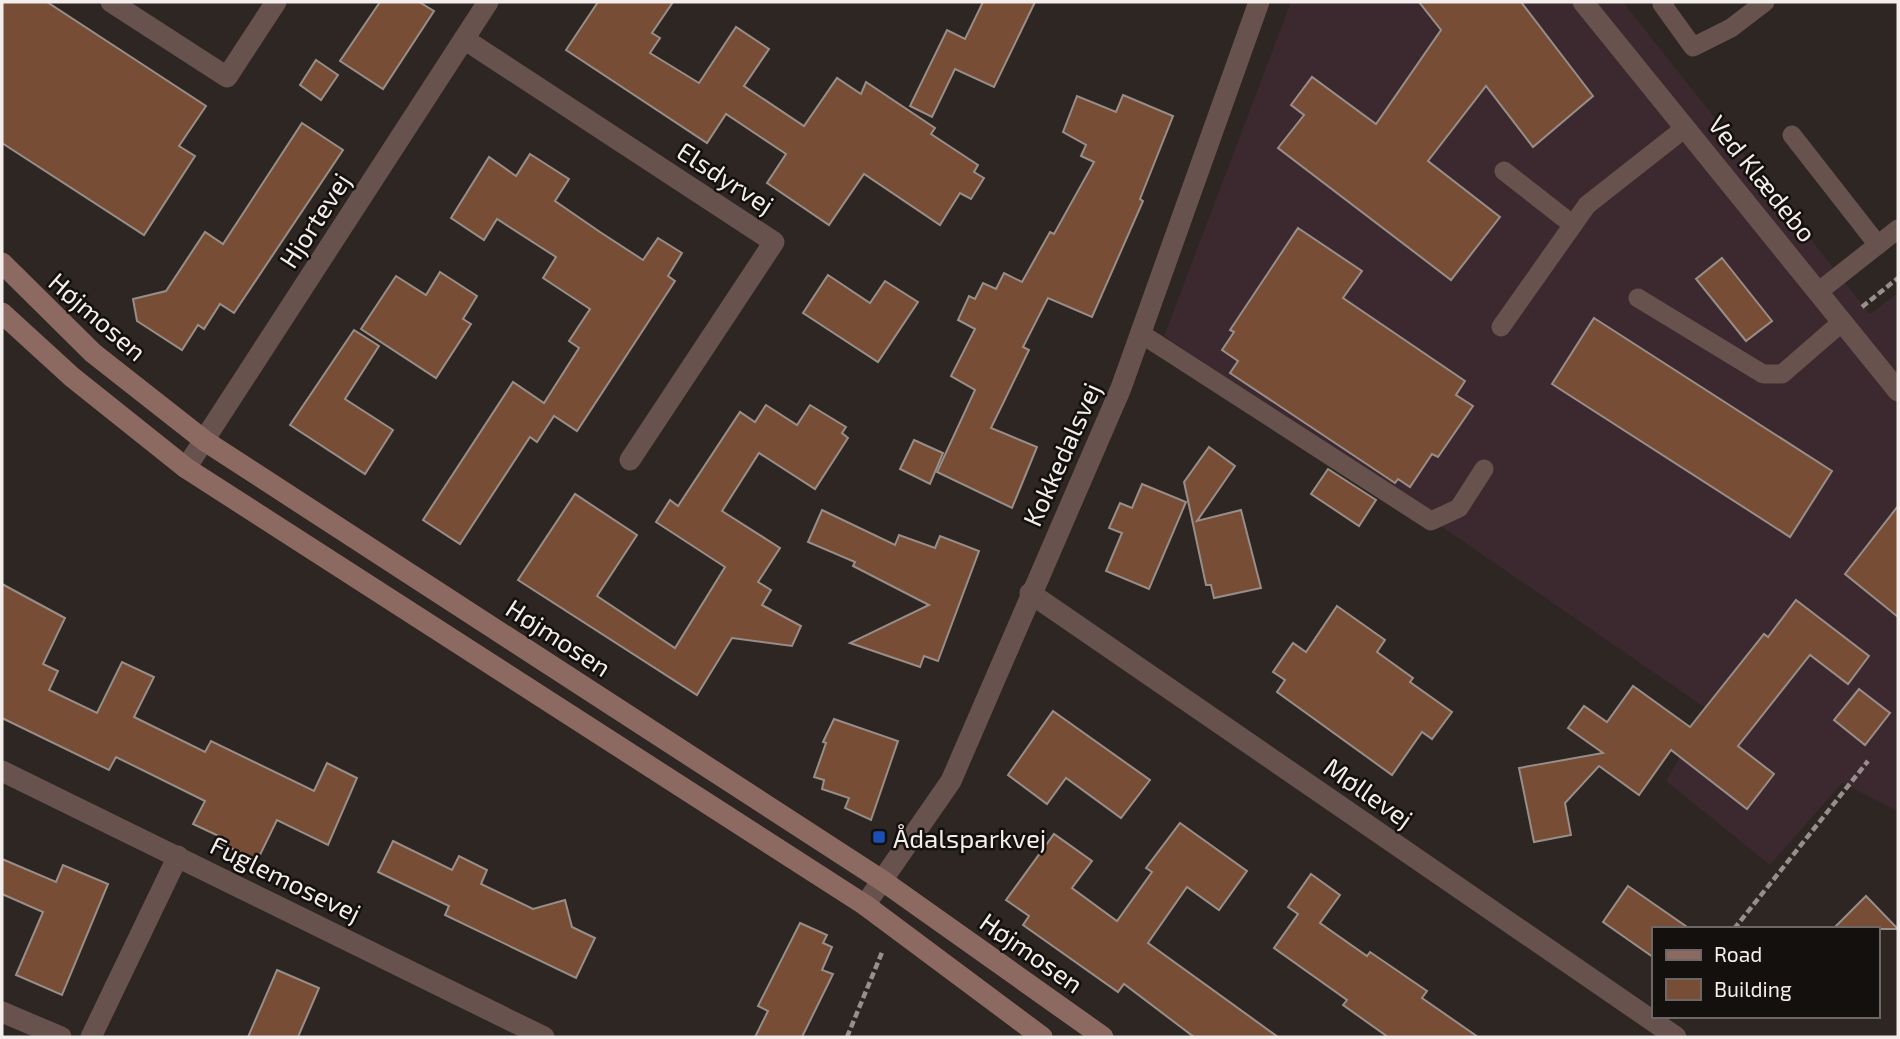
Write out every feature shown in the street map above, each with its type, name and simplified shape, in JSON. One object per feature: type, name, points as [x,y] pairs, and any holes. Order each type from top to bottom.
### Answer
[{"type":"street","points":[[111,2],[227,77],[276,2]]},
{"type":"street","name":"Hjortevej","points":[[186,468],[488,2]]},
{"type":"street","name":"Kokkedalsvej","points":[[865,905],[951,781],[1030,593],[1121,388],[1259,2]]},
{"type":"street","name":"Ved Klædebo","points":[[1583,2],[1744,196],[1898,391]]},
{"type":"street","name":"Elsdyrvej","points":[[464,38],[774,242],[631,460]]},
{"type":"street","name":"Højmosen","points":[[2,263],[93,353],[205,440],[883,881],[1103,1037]]},
{"type":"street","points":[[2,313],[72,377],[186,468],[865,905],[1042,1037]]},
{"type":"street","name":"Møllevej","points":[[1030,593],[1676,1037]]},
{"type":"street","name":"Fuglemosevej","points":[[2,771],[544,1037]]},
{"type":"street","points":[[91,1037],[178,856]]},
{"type":"street","points":[[2,1012],[61,1037]]},
{"type":"lane","points":[[1665,2],[1662,4],[1693,47],[1731,28],[1765,2]]},
{"type":"lane","points":[[1502,327],[1587,205],[1685,128]]},
{"type":"lane","points":[[1792,135],[1878,245]]},
{"type":"lane","points":[[1504,171],[1573,225]]},
{"type":"lane","points":[[1818,292],[1898,229]]},
{"type":"lane","points":[[1638,298],[1763,374],[1782,374],[1842,322]]},
{"type":"lane","points":[[1140,333],[1431,521],[1459,508],[1484,469]]},
{"type":"path","points":[[1842,322],[1898,278]]},
{"type":"path","points":[[1736,927],[1868,761]]},
{"type":"path","points":[[846,1037],[893,925]]},
{"type":"shaded area","points":[[1291,2],[1623,2],[1870,314],[1898,293],[1898,811],[1842,783],[1770,865],[1666,781],[1707,709],[1164,336]]},
{"type":"building","points":[[2,2],[47,2],[206,106],[179,146],[195,156],[144,235],[2,143]]},
{"type":"building","points":[[380,2],[419,2],[434,11],[383,89],[340,61]]},
{"type":"building","points":[[598,2],[673,2],[652,33],[660,38],[650,53],[699,83],[736,27],[769,49],[744,86],[804,126],[837,78],[861,94],[866,82],[935,128],[931,134],[978,165],[974,172],[984,178],[971,199],[960,193],[940,225],[864,174],[829,225],[767,183],[786,154],[726,114],[707,143],[566,50]]},
{"type":"building","points":[[983,2],[1035,2],[994,87],[955,69],[932,117],[910,106],[947,30],[965,39]]},
{"type":"building","points":[[1419,2],[1521,2],[1593,96],[1533,147],[1486,86],[1428,161],[1500,217],[1451,280],[1278,148],[1304,115],[1291,105],[1312,77],[1376,124],[1441,30]]},
{"type":"building","points":[[316,60],[338,75],[321,100],[300,85]]},
{"type":"building","points":[[1123,95],[1173,116],[1140,199],[1143,201],[1092,317],[1048,298],[1023,347],[1029,350],[991,428],[1037,447],[1012,508],[937,472],[975,390],[951,376],[975,329],[958,320],[969,296],[975,299],[983,283],[996,289],[1004,273],[1022,282],[1050,232],[1054,234],[1094,162],[1081,156],[1086,145],[1063,132],[1077,96],[1116,112]]},
{"type":"building","points":[[302,123],[343,150],[234,313],[220,304],[204,329],[198,325],[182,350],[137,321],[133,299],[166,291],[205,232],[223,244]]},
{"type":"building","points":[[530,154],[569,179],[555,201],[600,232],[643,260],[658,238],[682,253],[668,276],[675,281],[577,431],[554,416],[537,442],[530,437],[460,544],[423,520],[513,382],[544,403],[579,348],[569,341],[590,309],[543,278],[556,257],[497,219],[484,240],[451,218],[489,157],[516,176]]},
{"type":"building","points":[[1298,228],[1362,271],[1343,298],[1465,381],[1456,395],[1473,406],[1438,457],[1432,454],[1410,487],[1398,479],[1395,483],[1230,373],[1238,361],[1222,350],[1234,332],[1230,330]]},
{"type":"building","points":[[1722,258],[1772,321],[1746,341],[1696,279]]},
{"type":"building","points":[[440,272],[477,296],[463,319],[471,324],[436,378],[361,329],[396,276],[426,295]]},
{"type":"building","points":[[828,275],[870,303],[885,281],[918,302],[878,362],[803,313]]},
{"type":"building","points":[[1594,318],[1832,471],[1790,537],[1552,384]]},
{"type":"building","points":[[354,330],[379,346],[345,399],[393,430],[365,474],[290,425]]},
{"type":"building","points":[[766,405],[797,425],[810,405],[846,427],[842,433],[848,438],[815,489],[759,453],[722,511],[780,548],[758,582],[771,590],[762,605],[801,626],[792,646],[732,638],[697,695],[518,580],[575,494],[637,535],[597,596],[675,648],[725,567],[656,522],[670,500],[678,506],[740,412],[755,422]]},
{"type":"building","points":[[914,440],[943,453],[930,484],[900,469]]},
{"type":"building","points":[[1209,447],[1235,466],[1197,521],[1241,510],[1261,588],[1214,598],[1211,585],[1206,585],[1184,482]]},
{"type":"building","points":[[1328,469],[1376,500],[1359,526],[1311,494]]},
{"type":"building","points":[[1142,484],[1186,502],[1149,589],[1106,571],[1122,533],[1109,528],[1120,503],[1132,508]]},
{"type":"building","points":[[1898,506],[1898,617],[1845,574]]},
{"type":"building","points":[[822,510],[895,545],[899,535],[935,548],[940,536],[979,551],[938,661],[924,656],[920,667],[850,643],[929,605],[853,566],[855,562],[808,542]]},
{"type":"building","points":[[2,584],[65,618],[43,664],[58,671],[49,690],[97,713],[122,662],[154,677],[134,717],[205,752],[211,741],[314,791],[327,763],[357,778],[328,845],[277,820],[257,861],[220,843],[223,838],[193,824],[205,801],[116,757],[109,770],[2,718]]},
{"type":"building","points":[[1796,600],[1869,656],[1848,684],[1810,655],[1738,746],[1774,774],[1747,809],[1671,750],[1639,795],[1599,766],[1565,803],[1571,835],[1534,842],[1519,768],[1603,753],[1568,728],[1584,706],[1607,722],[1633,686],[1690,727],[1764,634],[1768,637]]},
{"type":"building","points":[[1337,606],[1385,640],[1377,652],[1413,678],[1410,682],[1452,712],[1432,739],[1422,732],[1392,775],[1277,692],[1285,680],[1273,672],[1293,643],[1306,652]]},
{"type":"building","points":[[1859,689],[1890,713],[1865,745],[1834,720]]},
{"type":"building","points":[[1053,711],[1150,780],[1121,818],[1066,778],[1047,804],[1008,775]]},
{"type":"building","points":[[834,719],[898,741],[871,820],[845,808],[849,798],[822,789],[824,780],[814,777],[826,743],[823,742]]},
{"type":"building","points":[[1180,823],[1247,871],[1219,910],[1187,887],[1148,943],[1278,1037],[1194,1037],[1124,984],[1118,992],[1023,925],[1029,916],[1006,900],[1054,834],[1092,861],[1072,888],[1117,921],[1152,872],[1146,868]]},
{"type":"building","points":[[393,841],[452,870],[459,856],[487,870],[481,884],[533,909],[565,900],[572,927],[595,938],[576,978],[445,915],[449,906],[378,872]]},
{"type":"building","points":[[2,859],[56,882],[63,865],[108,884],[62,995],[16,975],[43,912],[2,894]]},
{"type":"building","points":[[1311,874],[1340,895],[1320,923],[1367,956],[1370,952],[1427,991],[1422,998],[1478,1037],[1388,1037],[1343,1005],[1347,1000],[1274,948],[1298,914],[1288,907]]},
{"type":"building","points":[[1628,886],[1687,927],[1652,927],[1652,956],[1603,922]]},
{"type":"building","points":[[1866,896],[1898,929],[1879,927],[1835,927]]},
{"type":"building","points":[[800,923],[827,935],[823,943],[832,947],[822,970],[833,974],[802,1037],[755,1037],[768,1011],[758,1006]]},
{"type":"building","points":[[277,970],[319,988],[298,1037],[248,1037]]},
{"type":"place","name":"Ådalsparkvej","points":[[879,837]]}]
